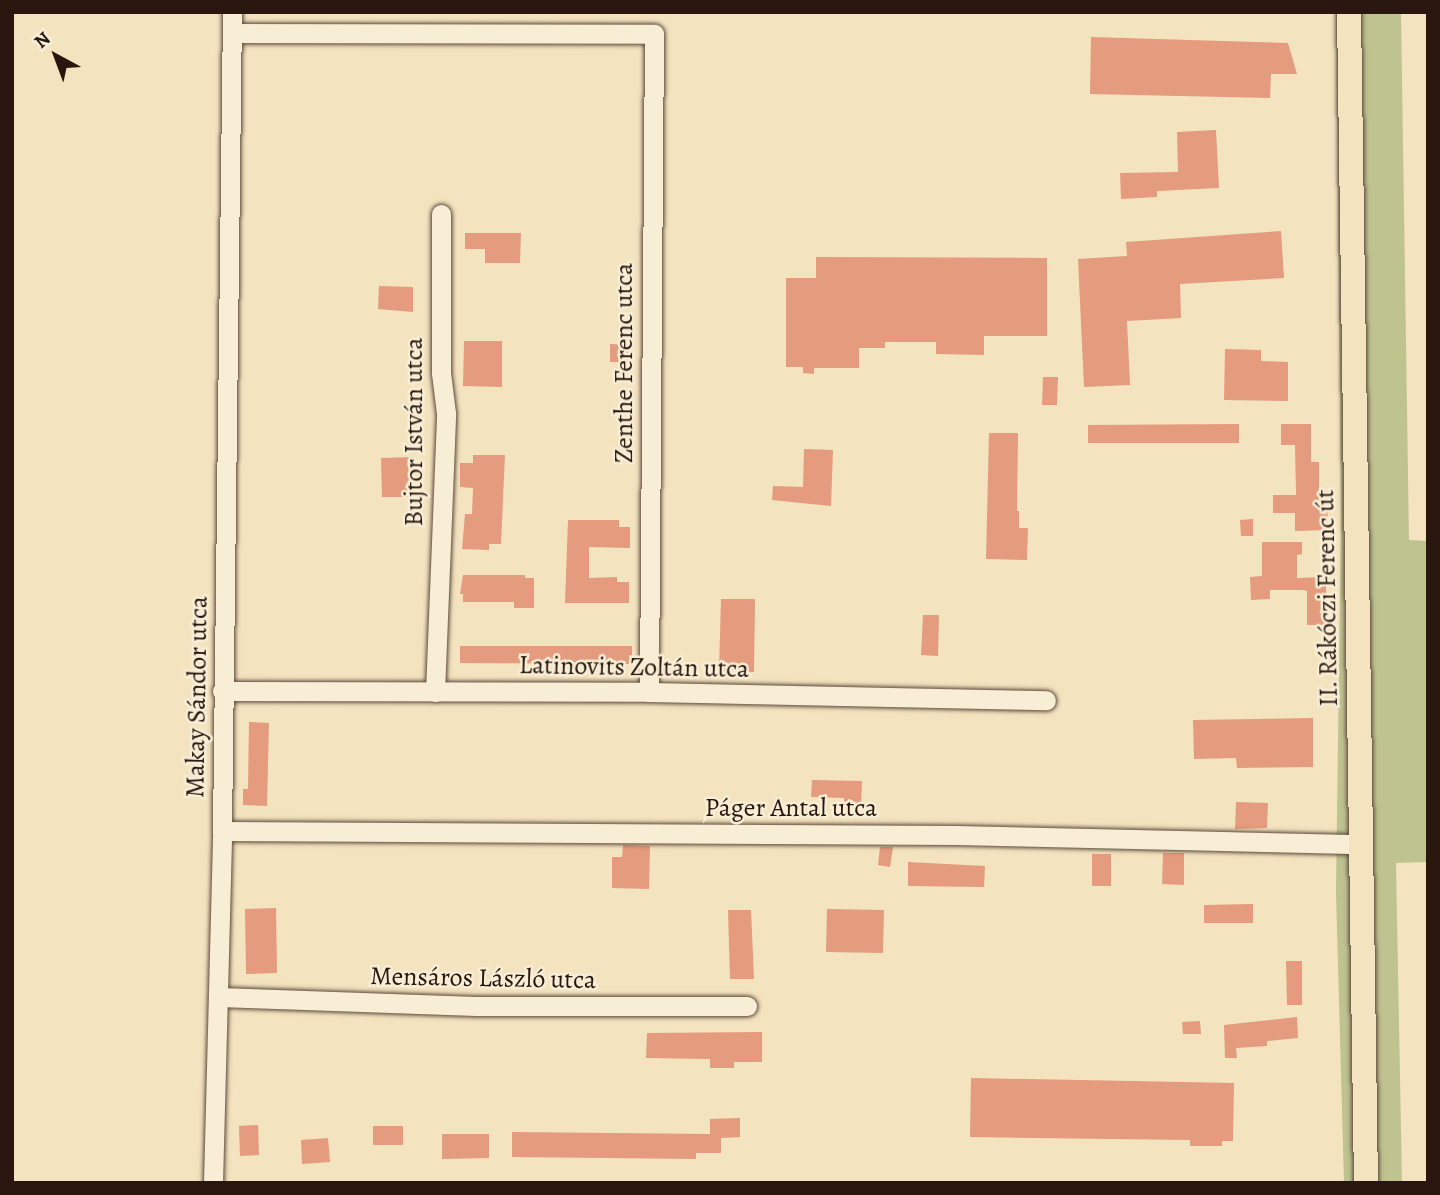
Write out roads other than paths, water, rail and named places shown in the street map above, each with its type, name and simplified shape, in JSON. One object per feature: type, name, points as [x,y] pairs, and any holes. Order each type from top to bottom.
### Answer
[{"type":"main road","name":"II. Rákóczi Ferenc út","points":[[1349,12],[1366,1183]]},
{"type":"street","name":"Makay Sándor utca","points":[[213,1183],[222,831],[232,12]]},
{"type":"street","name":"Zenthe Ferenc utca","points":[[232,33],[654,34],[649,692]]},
{"type":"street","name":"Bujtor István utca","points":[[435,692],[446,413],[441,373],[441,214]]},
{"type":"street","name":"Latinovits Zoltán utca","points":[[222,691],[649,692],[1046,700]]},
{"type":"street","name":"Páger Antal utca","points":[[222,831],[956,835],[1361,844]]},
{"type":"street","name":"Mensáros László utca","points":[[219,997],[476,1006],[747,1006]]}]
